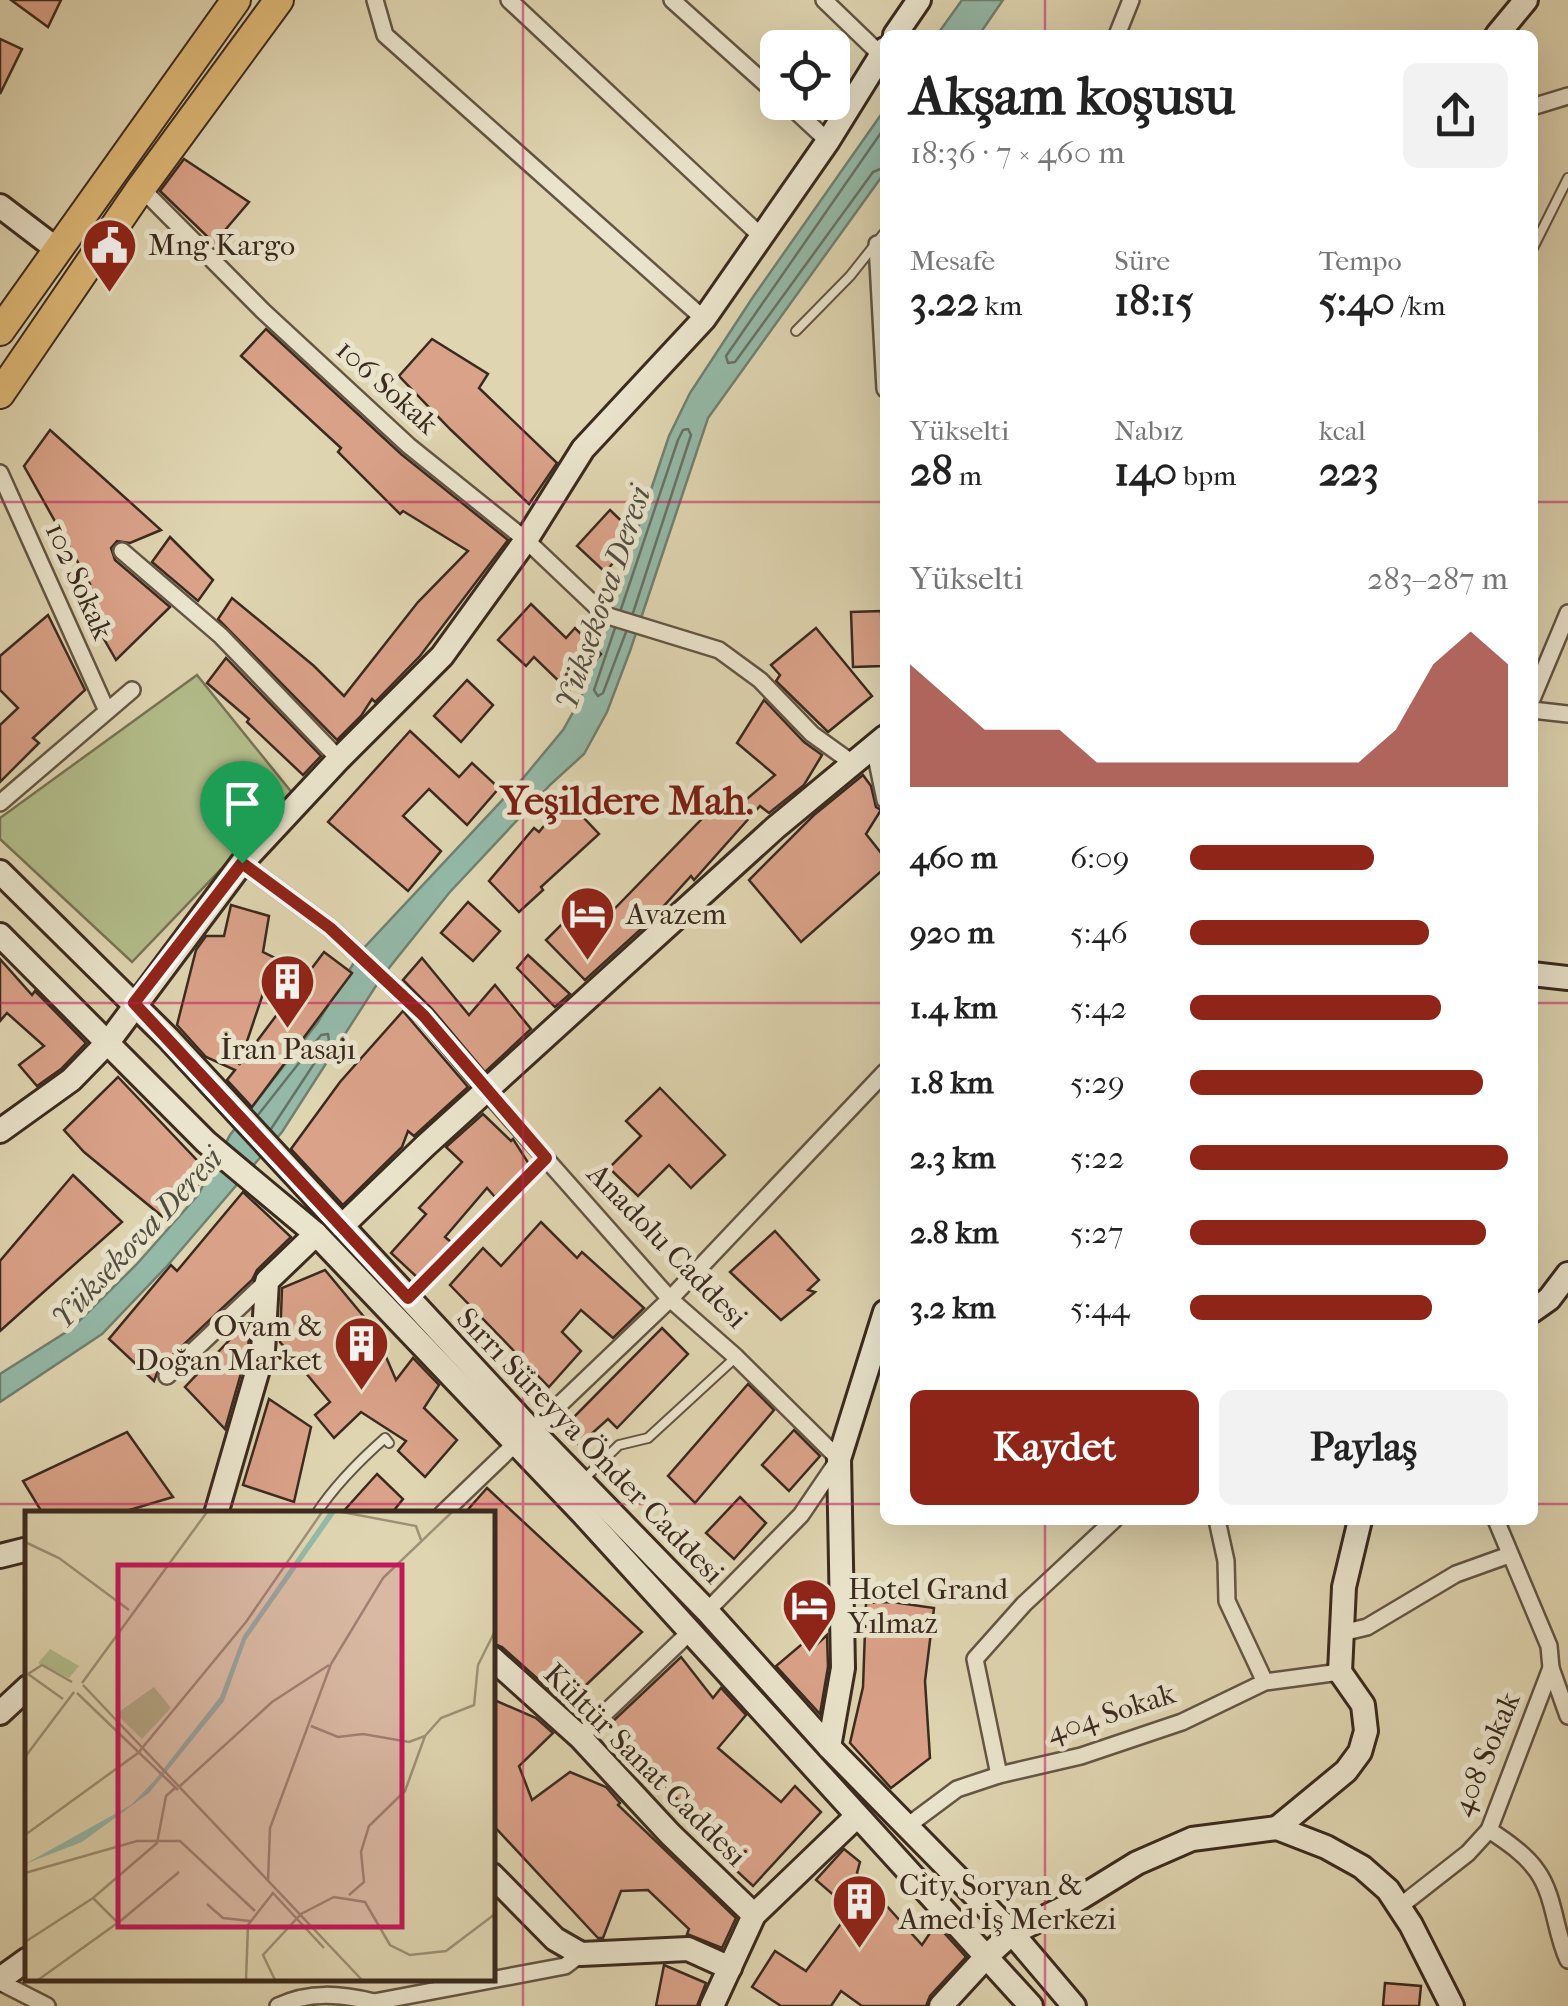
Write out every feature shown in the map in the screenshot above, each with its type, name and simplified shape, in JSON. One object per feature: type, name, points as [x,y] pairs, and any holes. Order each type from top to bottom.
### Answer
[{"type":"highway","points":[[0,331],[236,0]]},
{"type":"highway","points":[[0,394],[141,188],[278,0]]},
{"type":"street","points":[[375,0],[385,35],[704,319]]},
{"type":"street","points":[[509,0],[762,237]]},
{"type":"street","points":[[672,0],[760,79]]},
{"type":"street","points":[[824,0],[880,41]]},
{"type":"street","points":[[898,30],[919,0]]},
{"type":"street","points":[[1119,30],[1131,0]]},
{"type":"street","points":[[1501,30],[1526,0]]},
{"type":"street","points":[[0,1131],[71,1080],[110,1038],[242,863],[442,656],[526,540],[583,449],[704,319],[828,141],[880,57]]},
{"type":"street","points":[[1538,105],[1568,96]]},
{"type":"street","points":[[805,120],[828,141]]},
{"type":"street","name":"106 Sokak","points":[[141,188],[262,311],[394,432],[526,540],[606,615],[719,650],[760,680],[812,734],[851,762]]},
{"type":"street","points":[[0,206],[59,251]]},
{"type":"street","name":"102 Sokak","points":[[0,473],[108,712]]},
{"type":"street","points":[[122,550],[221,636],[339,759]]},
{"type":"street","points":[[1538,684],[1568,612]]},
{"type":"street","points":[[0,803],[132,690]]},
{"type":"street","points":[[1538,711],[1568,714]]},
{"type":"street","points":[[342,1226],[774,828],[879,742]]},
{"type":"street","name":"Anadolu Caddesi","points":[[242,863],[330,928],[424,1016],[670,1299],[839,1458]]},
{"type":"street","name":"Sırrı Süreyya Önder Caddesi","points":[[0,872],[134,1003],[408,1298],[584,1514],[1031,2006]]},
{"type":"street","name":"Sırrı Süreyya Önder Caddesi","points":[[0,935],[110,1038],[206,1142],[316,1234],[523,1437],[582,1482],[707,1610],[829,1747],[1012,1933],[1074,2006]]},
{"type":"street","points":[[1538,975],[1568,978]]},
{"type":"street","points":[[445,1511],[670,1299],[880,1077]]},
{"type":"street","points":[[167,1376],[316,1234]]},
{"type":"street","points":[[217,1511],[263,1352],[267,1281]]},
{"type":"street","points":[[1538,1308],[1565,1283]]},
{"type":"street","points":[[707,1610],[802,1515],[839,1458],[880,1328]]},
{"type":"street","points":[[829,1747],[843,1668],[839,1458]]},
{"type":"street","points":[[998,1774],[975,1659],[1024,1604],[1109,1525]]},
{"type":"street","points":[[1218,1525],[1226,1561],[1226,1601],[1264,1682]]},
{"type":"street","points":[[1276,1828],[1346,1772],[1360,1752],[1366,1731],[1363,1705],[1340,1672],[1344,1587],[1359,1525]]},
{"type":"street","points":[[1498,1525],[1550,1646],[1568,1645]]},
{"type":"street","points":[[0,1556],[25,1550]]},
{"type":"street","points":[[1342,1633],[1367,1627],[1456,1574],[1509,1555]]},
{"type":"street","points":[[580,1736],[690,1632]]},
{"type":"street","name":"408 Sokak","points":[[1399,1907],[1468,1853],[1489,1830],[1550,1668],[1550,1646]]},
{"type":"street","name":"Kültür Sanat Caddesi","points":[[495,1661],[580,1736],[670,1834],[754,1915]]},
{"type":"street","points":[[1550,1668],[1568,1716]]},
{"type":"street","name":"404 Sokak","points":[[906,1827],[957,1789],[998,1774],[1080,1756],[1182,1722],[1264,1682],[1340,1672]]},
{"type":"street","points":[[0,1713],[25,1690]]},
{"type":"street","points":[[712,2006],[754,1915],[857,1816]]},
{"type":"street","points":[[946,2004],[986,1956],[1012,1933],[1064,1908],[1137,1862],[1192,1839],[1276,1828],[1362,1866],[1388,1890],[1452,2006]]},
{"type":"street","points":[[1489,1830],[1510,1844],[1538,1872],[1551,1905],[1558,1941],[1568,1960]]},
{"type":"street","points":[[495,1878],[555,1939],[581,1954],[688,1949],[730,1968]]},
{"type":"street","points":[[495,1980],[565,1966],[581,1954]]},
{"type":"street","points":[[25,1961],[0,1980],[46,2006]]},
{"type":"street","points":[[278,2006],[318,1994],[343,1994],[374,2004],[490,1981]]},
{"type":"lane","points":[[1538,238],[1568,178]]},
{"type":"lane","points":[[796,331],[880,239]]},
{"type":"lane","points":[[582,1482],[618,1445],[648,1438],[736,1357]]},
{"type":"lane","points":[[318,1511],[363,1458],[385,1438],[390,1443]]},
{"type":"path","points":[[408,1298],[546,1158]]},
{"type":"shaded area","points":[[197,675],[293,794],[132,962],[0,839],[0,818]]},
{"type":"water","points":[[962,0],[1003,0],[982,30],[941,30]]},
{"type":"water","points":[[880,116],[880,179],[708,418],[630,651],[607,712],[584,754],[449,893],[381,978],[282,1132],[168,1265],[102,1334],[0,1402],[0,1374],[71,1329],[136,1265],[198,1195],[230,1135],[318,1022],[361,951],[563,730],[581,698],[669,436],[690,393]]},
{"type":"building","points":[[11,0],[61,0],[48,27]]},
{"type":"building","points":[[0,39],[22,49],[0,94]]},
{"type":"building","points":[[184,159],[249,202],[214,243],[160,191]]},
{"type":"building","points":[[266,329],[401,454],[508,540],[420,656],[375,702],[372,699],[337,740],[218,619],[232,598],[344,696],[418,602],[468,551],[403,511],[400,514],[338,452],[341,448],[241,356]]},
{"type":"building","points":[[432,339],[488,374],[479,388],[557,463],[529,504],[399,376]]},
{"type":"building","points":[[50,430],[161,530],[130,543],[117,541],[111,548],[115,560],[170,607],[116,660],[76,590],[90,584],[24,466]]},
{"type":"building","points":[[610,510],[637,536],[605,572],[577,546]]},
{"type":"building","points":[[170,537],[213,580],[198,601],[152,562]]},
{"type":"building","points":[[531,604],[566,638],[575,628],[601,654],[569,691],[534,657],[526,666],[498,640]]},
{"type":"building","points":[[880,611],[880,666],[853,667],[851,612]]},
{"type":"building","points":[[48,615],[85,690],[33,738],[39,743],[0,782],[0,725],[18,708],[0,690],[0,656]]},
{"type":"building","points":[[816,628],[872,696],[828,732],[776,681],[780,675],[771,665]]},
{"type":"building","points":[[226,658],[321,756],[303,775],[247,722],[249,719],[207,683]]},
{"type":"building","points":[[467,680],[493,705],[461,742],[434,716]]},
{"type":"building","points":[[764,700],[822,755],[804,785],[769,813],[760,806],[694,880],[691,876],[651,920],[585,980],[546,940],[571,915],[590,934],[730,790],[741,804],[775,775],[737,743]]},
{"type":"building","points":[[410,731],[459,777],[472,763],[499,788],[467,825],[429,789],[403,816],[441,851],[408,891],[328,822]]},
{"type":"building","points":[[863,775],[880,809],[866,834],[880,852],[880,872],[801,942],[749,880],[814,815]]},
{"type":"building","points":[[566,799],[599,834],[519,912],[489,881],[534,828],[539,832]]},
{"type":"building","points":[[468,902],[500,931],[473,961],[441,933]]},
{"type":"building","points":[[231,905],[269,916],[263,952],[275,958],[239,1065],[324,952],[352,973],[252,1107],[227,1080],[235,1070],[206,1057],[177,1025],[196,950],[206,936],[224,936]]},
{"type":"building","points":[[528,955],[570,994],[555,1007],[517,968]]},
{"type":"building","points":[[422,958],[469,1015],[495,985],[531,1029],[485,1072],[403,980]]},
{"type":"building","points":[[0,959],[32,995],[35,991],[86,1043],[61,1069],[37,1086],[19,1065],[44,1046],[7,1013],[0,1021]]},
{"type":"building","points":[[403,1011],[468,1087],[414,1136],[408,1131],[402,1147],[343,1205],[291,1149],[340,1082]]},
{"type":"building","points":[[118,1077],[210,1174],[163,1217],[84,1152],[64,1130]]},
{"type":"building","points":[[660,1088],[725,1155],[691,1188],[669,1165],[638,1196],[609,1168],[641,1136],[626,1121]]},
{"type":"building","points":[[483,1114],[513,1139],[529,1164],[495,1197],[487,1188],[445,1237],[451,1242],[419,1279],[391,1253],[426,1214],[419,1208],[462,1162],[446,1147]]},
{"type":"building","points":[[73,1175],[122,1222],[0,1331],[0,1261]]},
{"type":"building","points":[[243,1192],[291,1237],[257,1270],[252,1280],[159,1368],[154,1381],[109,1339],[171,1265],[177,1271]]},
{"type":"building","points":[[541,1222],[577,1258],[582,1252],[644,1308],[613,1338],[581,1310],[562,1332],[581,1351],[549,1387],[450,1285],[483,1248],[501,1266]]},
{"type":"building","points":[[775,1231],[819,1280],[808,1290],[815,1292],[781,1320],[730,1272]]},
{"type":"building","points":[[325,1270],[374,1329],[396,1380],[413,1358],[439,1385],[424,1408],[457,1440],[425,1477],[398,1451],[406,1441],[361,1412],[334,1438],[315,1415],[330,1402],[280,1342],[282,1288]]},
{"type":"building","points":[[662,1328],[688,1354],[617,1428],[608,1419],[579,1445],[563,1428]]},
{"type":"building","points":[[240,1329],[249,1337],[248,1349],[225,1429],[185,1387]]},
{"type":"building","points":[[748,1384],[774,1410],[695,1503],[668,1476]]},
{"type":"building","points":[[269,1399],[311,1427],[294,1502],[243,1485]]},
{"type":"building","points":[[794,1430],[820,1456],[789,1491],[762,1465]]},
{"type":"building","points":[[127,1432],[173,1497],[126,1511],[41,1511],[23,1481]]},
{"type":"building","points":[[377,1474],[403,1499],[393,1511],[344,1511]]},
{"type":"building","points":[[487,1488],[642,1632],[566,1704],[495,1644],[495,1511],[467,1511]]},
{"type":"building","points":[[740,1497],[766,1523],[734,1559],[706,1533]]},
{"type":"building","points":[[866,1603],[934,1608],[925,1681],[930,1758],[891,1788],[850,1743],[863,1687]]},
{"type":"building","name":"Hotel Grand Yılmaz","points":[[827,1635],[828,1667],[820,1714],[776,1666],[808,1639],[814,1647]]},
{"type":"building","points":[[681,1657],[713,1698],[721,1688],[746,1715],[718,1748],[781,1802],[795,1786],[821,1812],[753,1886],[725,1860],[733,1852],[636,1760],[610,1724]]},
{"type":"building","points":[[495,1700],[536,1718],[553,1733],[519,1766],[532,1800],[570,1772],[606,1787],[618,1805],[736,1918],[722,1948],[687,1934],[689,1929],[648,1890],[621,1891],[603,1938],[598,1938],[495,1827]]},
{"type":"building","points":[[844,1849],[860,1862],[857,1873],[922,1945],[936,1924],[966,1957],[930,1996],[926,2006],[862,2006],[841,1991],[831,2006],[781,2006],[752,1987],[775,1951],[806,1971],[851,1910],[816,1880]]},
{"type":"building","points":[[664,1965],[706,1983],[697,2006],[656,2006]]},
{"type":"building","points":[[1385,1983],[1421,1986],[1419,2006],[1383,2006]]},
{"type":"place","name":"Mng Kargo","points":[[109,294]]},
{"type":"place","name":"Avazem","points":[[587,963]]},
{"type":"place","name":"İran Pasajı","points":[[288,1030]]},
{"type":"place","name":"Ovam & Doğan Market","points":[[361,1392]]},
{"type":"place","name":"Hotel Grand Yılmaz","points":[[809,1655]]},
{"type":"place","name":"City Soryan & Amed İş Merkezi","points":[[860,1951]]},
{"type":"district","name":"Yeşildere Mah.","points":[[627,801]]},
{"type":"route","points":[[242,863],[330,928],[424,1016],[546,1158],[408,1298],[134,1003],[242,863]]},
{"type":"water label","name":"Yüksekova Deresi","points":[[603,598]]},
{"type":"water label","name":"Yüksekova Deresi","points":[[137,1238]]}]
